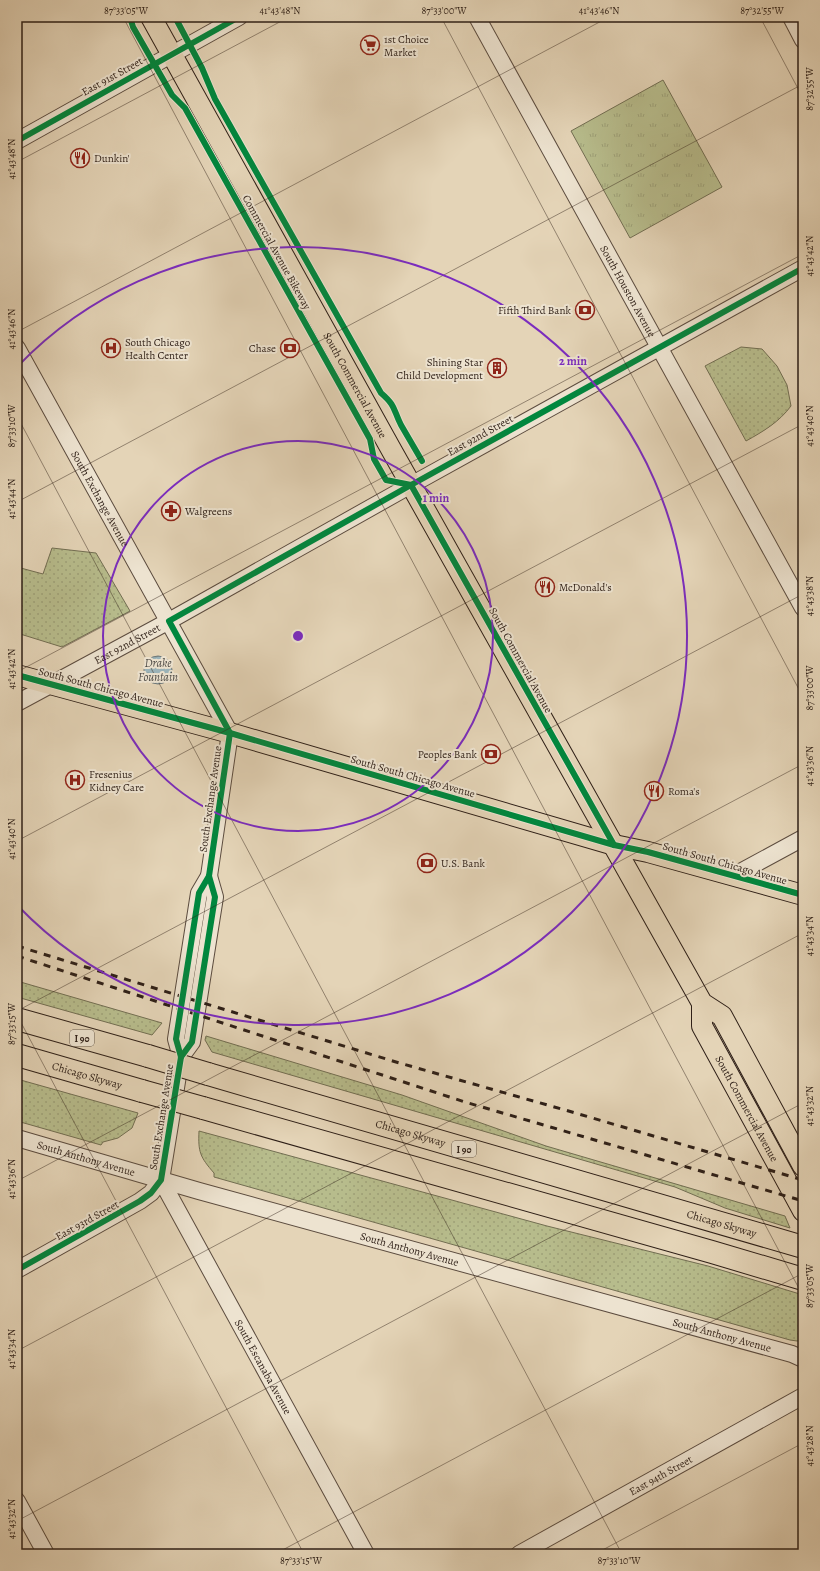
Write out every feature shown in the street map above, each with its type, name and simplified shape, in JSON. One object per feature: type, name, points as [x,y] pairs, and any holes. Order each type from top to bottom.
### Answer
[{"type":"highway","name":"Chicago Skyway","points":[[17,1019],[803,1247]]},
{"type":"highway","name":"Chicago Skyway","points":[[17,1055],[803,1279]]},
{"type":"main road","name":"South Commercial Avenue","points":[[151,17],[411,485],[702,1003],[722,1016],[803,1166]]},
{"type":"main road","name":"South South Chicago Avenue","points":[[17,675],[230,733],[614,845],[648,852],[803,895]]},
{"type":"main road","name":"South Commercial Avenue","points":[[702,1003],[702,1026],[803,1211]]},
{"type":"street","name":"East 91st Street","points":[[17,141],[239,17]]},
{"type":"street","name":"South Houston Avenue","points":[[477,17],[658,348],[803,608]]},
{"type":"street","points":[[790,17],[803,40]]},
{"type":"street","name":"East 92nd Street","points":[[17,703],[169,621],[803,268]]},
{"type":"street","name":"South Exchange Avenue","points":[[17,348],[230,733],[209,876],[199,893],[176,1038],[181,1057],[161,1180]]},
{"type":"street","points":[[733,876],[803,838]]},
{"type":"street","name":"South Anthony Avenue","points":[[17,1138],[161,1180],[784,1352],[803,1359]]},
{"type":"street","name":"East 93rd Street","points":[[17,1270],[140,1201],[151,1193],[161,1180]]},
{"type":"street","name":"South Escanaba Avenue","points":[[161,1180],[366,1554]]},
{"type":"street","name":"East 94th Street","points":[[519,1554],[803,1396]]},
{"type":"street","points":[[17,1500],[46,1554]]},
{"type":"green space","points":[[663,80],[722,187],[630,238],[571,131]]},
{"type":"green space","points":[[741,347],[762,349],[777,366],[787,385],[791,406],[771,426],[746,441],[705,366]]},
{"type":"green space","points":[[52,548],[96,553],[130,611],[62,647],[17,633],[17,567],[43,574]]},
{"type":"green space","points":[[17,981],[162,1023],[152,1035],[17,997]]},
{"type":"green space","points":[[206,1036],[402,1095],[546,1146],[785,1216],[790,1228],[725,1208],[675,1187],[212,1052],[205,1040]]},
{"type":"green space","points":[[17,1079],[138,1113],[132,1128],[118,1138],[103,1142],[101,1145],[17,1121]]},
{"type":"green space","points":[[199,1131],[547,1226],[708,1266],[803,1295],[803,1340],[790,1340],[214,1177],[214,1173],[201,1154]]},
{"type":"water","name":"Drake Fountain","points":[[158,656],[168,660],[172,670],[168,680],[158,684],[148,680],[144,670],[148,660]]},
{"type":"railway","points":[[17,946],[396,1062],[803,1180]]},
{"type":"railway","points":[[17,956],[465,1102],[803,1201]]},
{"type":"cycle path","name":"Commercial Avenue Bikeway","points":[[130,17],[133,27],[172,95],[185,108],[370,439],[374,459],[386,480],[411,485]]},
{"type":"cycle path","points":[[175,17],[202,68],[215,99],[381,393],[394,408],[401,425],[422,461]]},
{"type":"cycle path","points":[[17,141],[239,17]]},
{"type":"cycle path","points":[[17,1270],[140,1201],[151,1193],[161,1180],[181,1057],[176,1039],[199,893],[209,876],[230,733],[169,621],[803,268]]},
{"type":"cycle path","points":[[411,485],[614,845]]},
{"type":"cycle path","points":[[17,675],[230,733],[614,845],[648,852],[803,895]]},
{"type":"cycle path","points":[[181,1057],[192,1042],[215,897],[209,876]]},
{"type":"place","name":"1st Choice Market","points":[[370,45]]},
{"type":"place","name":"Dunkin'","points":[[80,158]]},
{"type":"place","name":"Fifth Third Bank","points":[[585,310]]},
{"type":"place","name":"South Chicago Health Center","points":[[111,348]]},
{"type":"place","name":"Chase","points":[[290,348]]},
{"type":"place","name":"Shining Star Child Development","points":[[497,368]]},
{"type":"place","name":"Walgreens","points":[[171,511]]},
{"type":"place","name":"McDonald's","points":[[545,587]]},
{"type":"place","name":"Peoples Bank","points":[[491,754]]},
{"type":"place","name":"Fresenius Kidney Care","points":[[75,780]]},
{"type":"place","name":"Roma's","points":[[654,791]]},
{"type":"place","name":"U.S. Bank","points":[[427,863]]}]
